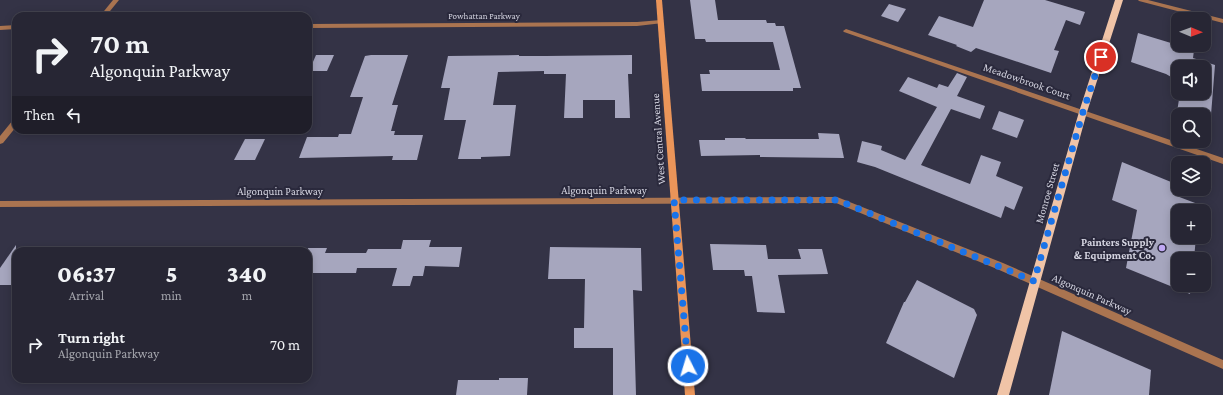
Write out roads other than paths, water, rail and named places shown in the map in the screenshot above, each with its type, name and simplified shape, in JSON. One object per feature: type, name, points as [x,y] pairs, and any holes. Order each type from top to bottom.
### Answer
[{"type":"main road","name":"West Central Avenue","points":[[659,0],[690,395]]},
{"type":"main road","name":"Monroe Street","points":[[1003,395],[1034,281],[1117,0]]},
{"type":"street","points":[[107,12],[116,0]]},
{"type":"street","points":[[1141,0],[1223,21]]},
{"type":"street","name":"Powhattan Parkway","points":[[312,26],[637,24],[660,22]]},
{"type":"street","points":[[0,28],[12,28]]},
{"type":"street","name":"Meadowbrook Court","points":[[846,31],[1223,161]]},
{"type":"street","points":[[0,141],[12,127]]},
{"type":"street","name":"Algonquin Parkway","points":[[0,204],[837,200],[1034,281],[1223,365]]},
{"type":"place","name":"Painters Supply & Equipment Co.","points":[[1162,248]]}]
